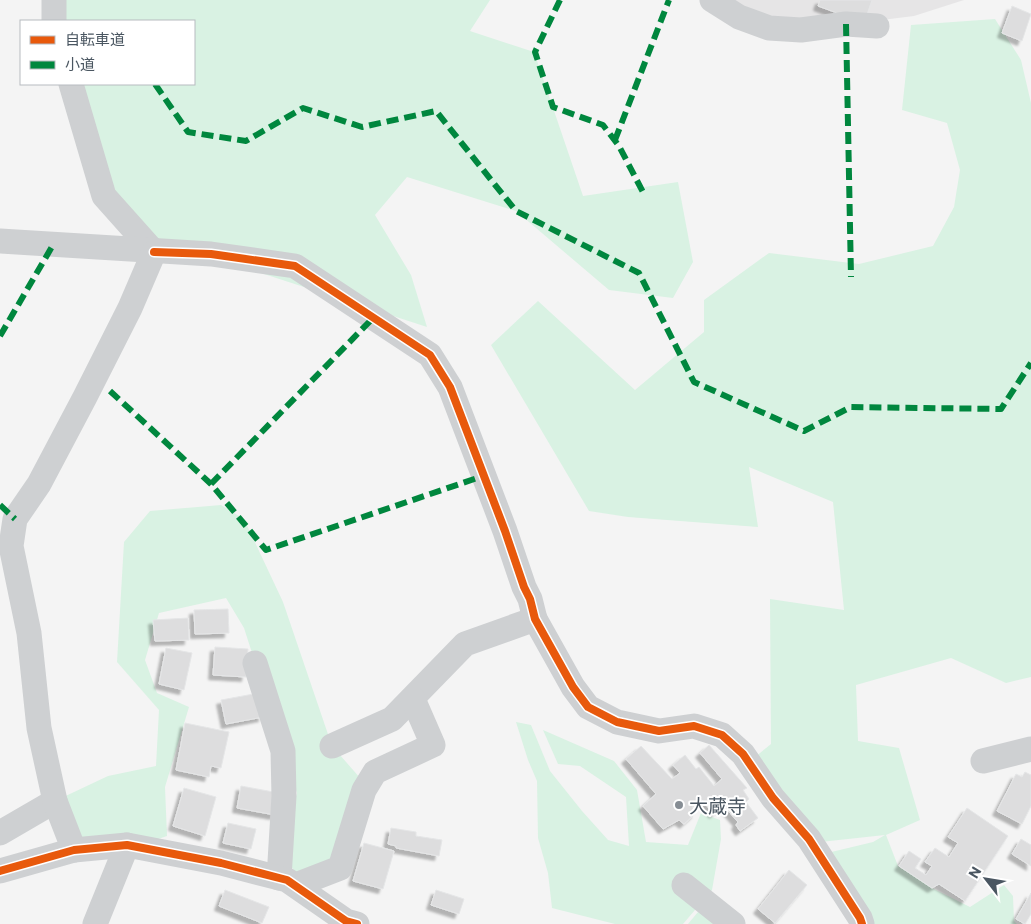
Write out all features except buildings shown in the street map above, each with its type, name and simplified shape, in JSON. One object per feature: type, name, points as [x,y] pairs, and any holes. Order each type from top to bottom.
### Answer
[{"type":"street","points":[[54,0],[54,20]]},
{"type":"street","points":[[712,0],[739,17],[768,28],[800,30],[846,24],[878,26]]},
{"type":"street","points":[[71,85],[104,196],[154,252]]},
{"type":"street","points":[[0,241],[154,252],[211,254],[295,266],[430,355],[450,388],[505,531],[530,599],[535,619],[573,687],[588,706],[618,722],[659,731],[694,726],[722,735],[743,754],[773,798],[809,840],[860,918],[862,924]]},
{"type":"street","points":[[74,850],[55,800],[39,728],[29,633],[11,546],[15,519],[39,484],[85,397],[130,308],[154,252]]},
{"type":"street","points":[[332,746],[392,719],[466,644],[535,619]]},
{"type":"street","points":[[255,663],[283,751],[288,882]]},
{"type":"street","points":[[288,882],[340,868],[364,790],[375,772],[433,746],[413,699]]},
{"type":"street","points":[[983,761],[1031,749]]},
{"type":"street","points":[[0,833],[55,800]]},
{"type":"street","points":[[95,924],[127,844]]},
{"type":"street","points":[[0,871],[74,850],[127,844],[221,863],[288,882],[346,921],[357,924]]},
{"type":"street","points":[[684,885],[733,924]]},
{"type":"shaded area","points":[[724,0],[964,0],[914,16],[801,30]]},
{"type":"green space","points":[[58,0],[490,0],[470,31],[534,52],[583,196],[678,182],[693,262],[673,298],[609,290],[516,211],[407,177],[375,215],[411,275],[427,327],[196,252],[154,252],[100,185],[71,85],[195,85],[195,20],[58,20]]},
{"type":"green space","points":[[995,19],[1021,60],[1031,103],[1031,677],[1006,683],[951,658],[856,685],[858,741],[899,748],[920,820],[886,835],[898,866],[932,888],[970,907],[1004,885],[1013,896],[1014,921],[1017,924],[866,924],[819,855],[873,842],[885,835],[811,843],[749,762],[771,744],[770,599],[844,610],[833,502],[749,467],[758,527],[628,517],[589,511],[491,345],[538,301],[635,390],[704,332],[704,300],[769,253],[859,264],[933,246],[954,207],[960,170],[947,123],[902,110],[911,25]]},
{"type":"green space","points":[[221,505],[244,519],[283,602],[332,746],[361,779],[349,864],[304,882],[281,855],[297,793],[244,628],[226,598],[159,613],[145,660],[157,693],[189,707],[165,787],[167,836],[137,846],[74,850],[55,801],[108,776],[156,766],[159,710],[117,662],[124,542],[150,511]]},
{"type":"green space","points":[[516,722],[531,725],[550,771],[608,840],[629,846],[626,797],[580,766],[558,764],[543,730],[614,761],[637,790],[646,842],[688,845],[701,813],[720,820],[721,839],[712,890],[683,924],[615,924],[552,908],[548,873],[538,838],[537,781]]},
{"type":"green space","points":[[703,906],[724,924],[688,924]]},
{"type":"marked path","points":[[560,0],[535,52],[553,107],[603,125],[619,146],[645,196]]},
{"type":"marked path","points":[[615,140],[669,0]]},
{"type":"marked path","points":[[846,24],[851,277]]},
{"type":"marked path","points":[[156,85],[188,132],[246,141],[303,108],[362,127],[436,111],[516,211],[639,273],[694,382],[804,431],[851,407],[1001,409],[1031,363]]},
{"type":"marked path","points":[[0,336],[53,245]]},
{"type":"marked path","points":[[211,484],[373,318]]},
{"type":"marked path","points":[[110,391],[211,484],[266,550],[483,476]]},
{"type":"marked path","points":[[0,505],[15,519]]},
{"type":"cycle path","points":[[154,252],[211,254],[295,266],[430,355],[450,387],[530,599],[535,619],[573,687],[588,707],[617,722],[659,731],[694,726],[722,735],[743,754],[773,798],[809,839],[862,924]]},
{"type":"cycle path","points":[[0,871],[74,850],[127,845],[221,863],[287,880],[346,921],[357,924]]},
{"type":"place","name":"大蔵寺","points":[[679,805]]}]
